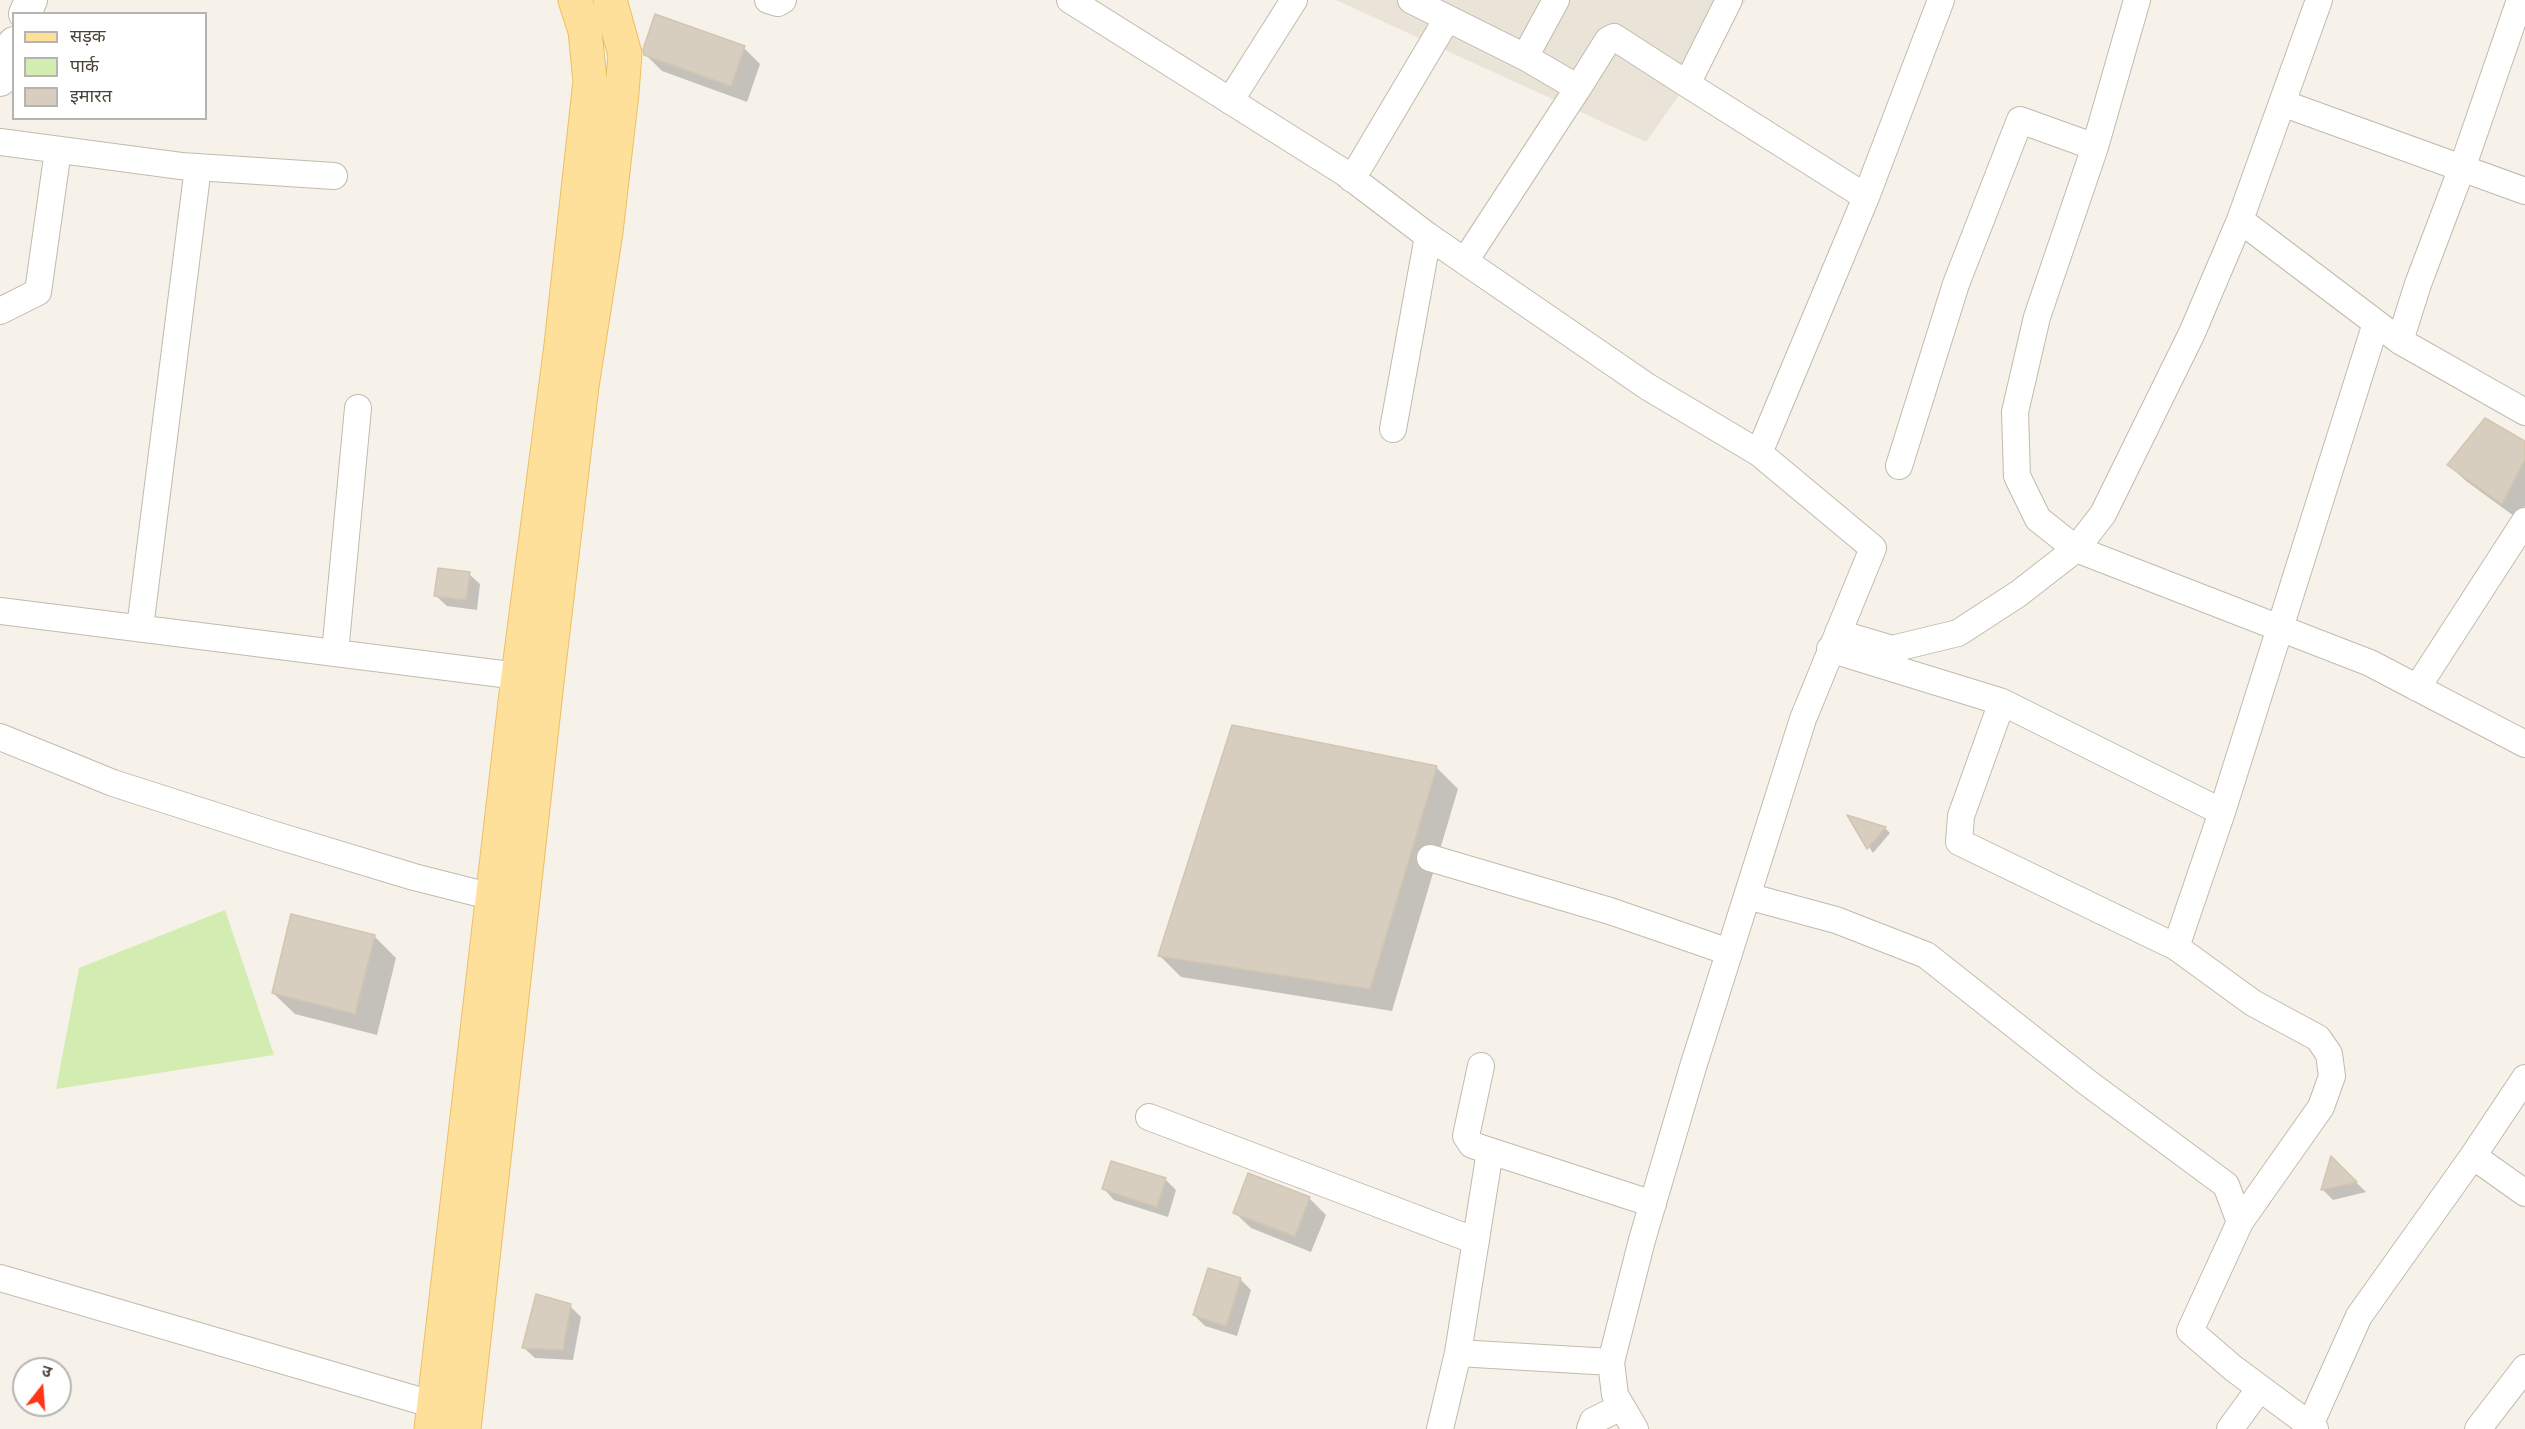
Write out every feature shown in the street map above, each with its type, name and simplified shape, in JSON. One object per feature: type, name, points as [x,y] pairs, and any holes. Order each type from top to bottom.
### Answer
[{"type":"main road","points":[[432,1416],[518,676],[561,345],[590,81],[585,31],[575,0]]},
{"type":"main road","points":[[465,1422],[548,670],[582,386],[606,232],[622,93],[625,54],[610,0]]},
{"type":"street","points":[[768,0],[778,3],[783,0]]},
{"type":"street","points":[[1070,0],[1352,179],[1428,236],[1648,387],[1759,453],[1872,548],[1803,719],[1729,952],[1653,1204],[1611,1362],[1615,1395],[1635,1429]]},
{"type":"street","points":[[1230,101],[1293,0]]},
{"type":"street","points":[[1411,0],[1525,57],[1578,88]]},
{"type":"street","points":[[1525,57],[1556,0]]},
{"type":"street","points":[[1687,84],[1729,0]]},
{"type":"street","points":[[1759,453],[1866,197],[1941,0]]},
{"type":"street","points":[[2137,0],[2095,147],[2037,317],[2015,412],[2017,476],[2038,519],[2076,549],[2370,663],[2525,744]]},
{"type":"street","points":[[1834,641],[1892,649],[1958,633],[2018,594],[2076,549],[2103,514],[2192,333],[2240,220],[2319,0]]},
{"type":"street","points":[[2400,341],[2418,284],[2520,0]]},
{"type":"street","points":[[1352,179],[1447,19]]},
{"type":"street","points":[[1465,261],[1608,40],[1614,37],[1866,197]]},
{"type":"street","points":[[0,80],[12,48]]},
{"type":"street","points":[[2282,103],[2525,191]]},
{"type":"street","points":[[1899,466],[1956,284],[2020,120],[2095,147]]},
{"type":"street","points":[[0,142],[198,167],[334,176]]},
{"type":"street","points":[[0,311],[38,292],[58,150]]},
{"type":"street","points":[[140,627],[198,167]]},
{"type":"street","points":[[2240,220],[2400,341],[2525,412]]},
{"type":"street","points":[[1393,429],[1428,236]]},
{"type":"street","points":[[2176,947],[2222,812],[2376,323]]},
{"type":"street","points":[[334,653],[358,408]]},
{"type":"street","points":[[2417,688],[2525,520]]},
{"type":"street","points":[[0,611],[518,676]]},
{"type":"street","points":[[1834,641],[2002,702],[2222,812]]},
{"type":"street","points":[[2002,702],[1961,816],[1959,842],[2176,947],[2253,1003],[2318,1038],[2329,1054],[2332,1076],[2321,1107],[2240,1222],[2190,1331],[2312,1427],[2359,1316],[2473,1156],[2525,1078]]},
{"type":"street","points":[[0,737],[113,783],[414,877],[493,897]]},
{"type":"street","points":[[1430,858],[1611,912],[1729,952]]},
{"type":"street","points":[[1747,896],[1836,920],[1926,955],[2088,1083],[2226,1185],[2240,1222]]},
{"type":"street","points":[[1481,1066],[1466,1136],[1473,1145],[1653,1204]]},
{"type":"street","points":[[1149,1117],[1476,1241]]},
{"type":"street","points":[[1440,1429],[1458,1353],[1490,1151]]},
{"type":"street","points":[[2473,1156],[2525,1193]]},
{"type":"street","points":[[0,1278],[432,1416],[465,1422]]},
{"type":"street","points":[[1458,1353],[1611,1362]]},
{"type":"street","points":[[2478,1429],[2525,1368]]},
{"type":"street","points":[[2230,1429],[2260,1388]]},
{"type":"street","points":[[1590,1429],[1593,1421],[1622,1407]]},
{"type":"shaded area","points":[[1336,0],[1746,0],[1646,142]]},
{"type":"green space","points":[[225,910],[274,1055],[56,1089],[79,968]]},
{"type":"building","points":[[655,14],[745,46],[731,86],[644,55],[643,49]]},
{"type":"building","points":[[2485,418],[2525,441],[2525,459],[2502,504],[2447,465]]},
{"type":"building","points":[[438,568],[470,572],[466,600],[434,596]]},
{"type":"building","points":[[1232,725],[1437,766],[1370,989],[1158,956]]},
{"type":"building","points":[[1847,815],[1886,827],[1867,849]]},
{"type":"building","points":[[291,914],[375,935],[355,1014],[272,993]]},
{"type":"building","points":[[2331,1156],[2357,1182],[2321,1190]]},
{"type":"building","points":[[1111,1161],[1166,1178],[1157,1207],[1102,1189]]},
{"type":"building","points":[[1248,1173],[1310,1197],[1295,1236],[1233,1213]]},
{"type":"building","points":[[1208,1268],[1241,1278],[1226,1326],[1193,1315]]},
{"type":"building","points":[[536,1294],[571,1304],[563,1350],[522,1348]]}]
